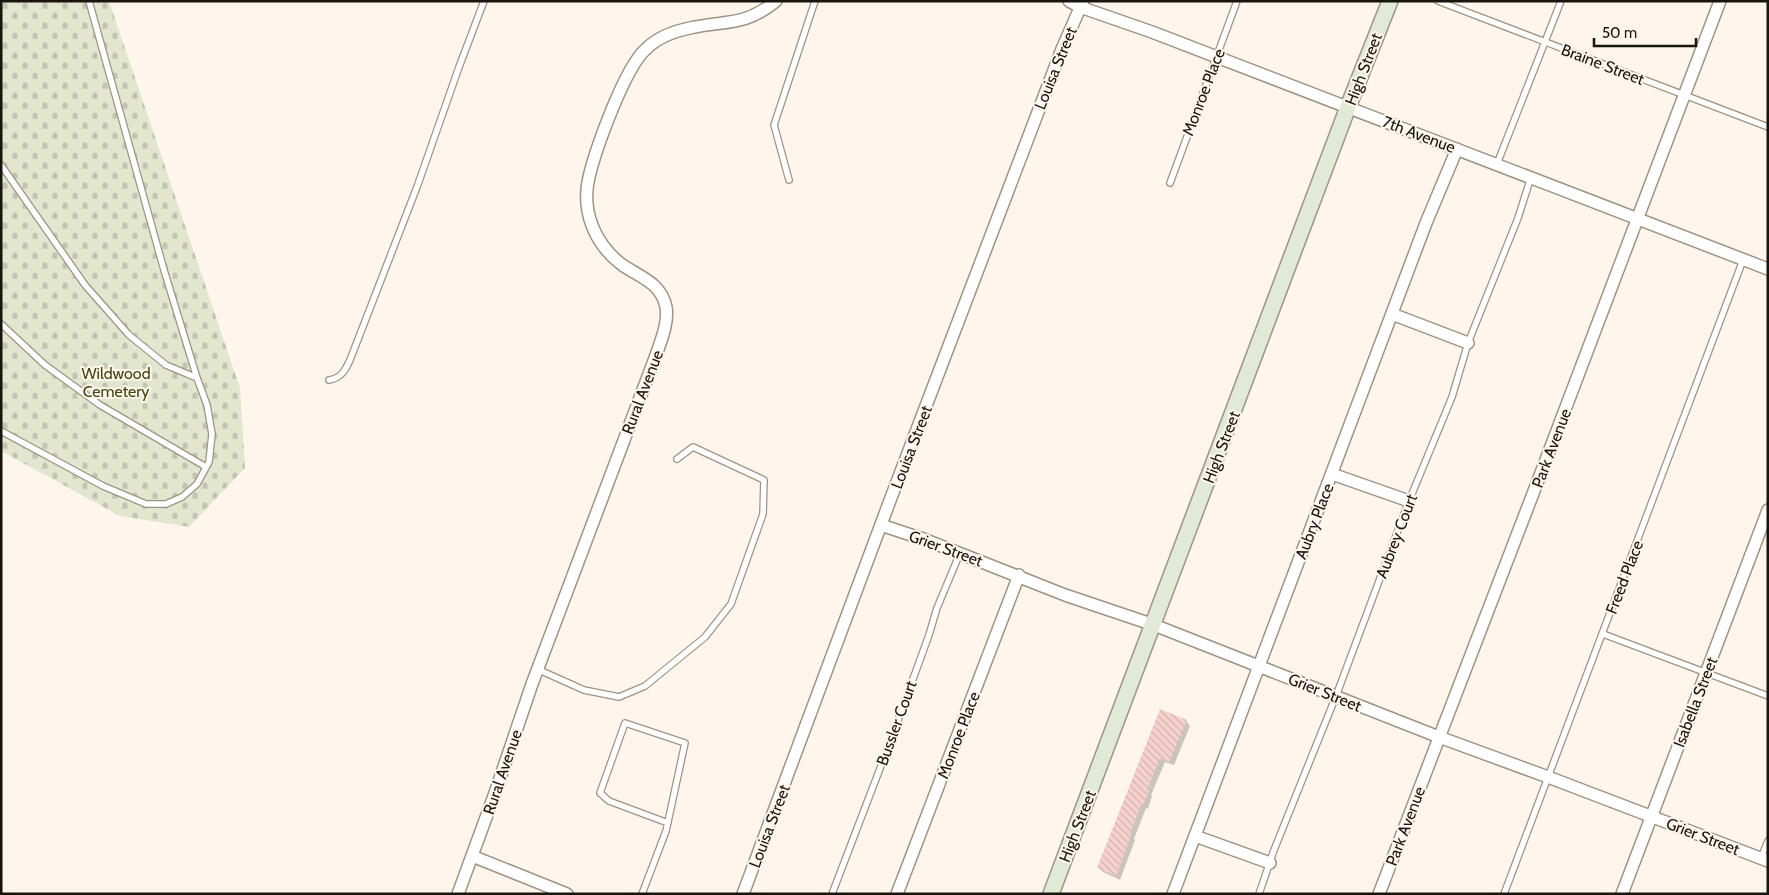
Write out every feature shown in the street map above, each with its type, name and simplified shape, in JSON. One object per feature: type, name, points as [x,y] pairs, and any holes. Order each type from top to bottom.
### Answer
[{"type":"main road","name":"High Street","points":[[1052,894],[1348,107],[1390,1]]},
{"type":"street","name":"Rural Avenue","points":[[458,894],[537,669],[655,358],[667,314],[662,294],[655,285],[621,264],[609,254],[592,226],[586,193],[593,164],[612,111],[629,72],[645,49],[655,42],[684,30],[744,20],[776,1]]},
{"type":"street","name":"7th Avenue","points":[[1069,1],[1768,269]]},
{"type":"street","name":"Park Avenue","points":[[1379,894],[1720,1]]},
{"type":"street","name":"Louisa Street","points":[[743,894],[881,525],[1062,49],[1081,4]]},
{"type":"street","name":"Aubry Place","points":[[1174,894],[1426,223],[1457,149]]},
{"type":"street","points":[[1392,314],[1468,343]]},
{"type":"street","points":[[1332,474],[1405,500]]},
{"type":"street","name":"Isabella Street","points":[[1622,894],[1768,510]]},
{"type":"street","name":"Grier Street","points":[[881,525],[1019,575],[1065,595],[1154,625],[1439,737],[1764,859]]},
{"type":"street","name":"Monroe Place","points":[[897,894],[1019,575]]},
{"type":"street","points":[[1195,836],[1270,863]]},
{"type":"street","points":[[472,856],[566,894]]},
{"type":"lane","points":[[1,431],[103,486],[146,504],[166,504],[182,497],[197,484],[208,462],[212,434],[206,405],[196,378],[164,270],[89,1]]},
{"type":"lane","points":[[329,380],[337,379],[344,372],[350,360],[417,187],[484,1]]},
{"type":"lane","points":[[789,180],[774,125],[815,1]]},
{"type":"lane","name":"Monroe Place","points":[[1170,182],[1237,1]]},
{"type":"lane","name":"Braine Street","points":[[1438,1],[1768,127]]},
{"type":"lane","points":[[1497,164],[1560,1]]},
{"type":"lane","points":[[1,165],[4,173],[85,285],[129,335],[166,365],[196,378]]},
{"type":"lane","name":"Aubrey Court","points":[[1259,894],[1336,696],[1405,500],[1452,397],[1468,343],[1511,235],[1531,177]]},
{"type":"lane","name":"Freed Place","points":[[1504,894],[1743,260]]},
{"type":"lane","points":[[1,324],[45,365],[100,405],[206,467]]},
{"type":"lane","points":[[537,669],[584,690],[619,698],[646,686],[705,637],[731,604],[763,514],[764,480],[693,447],[677,459]]},
{"type":"lane","name":"Bussler Court","points":[[832,894],[889,745],[929,636],[937,608],[960,553]]},
{"type":"lane","points":[[1603,634],[1768,696]]},
{"type":"lane","points":[[642,894],[668,824],[685,743],[625,723],[600,792],[609,801],[668,824]]},
{"type":"lane","points":[[1764,859],[1768,841]]},
{"type":"green space","name":"Wildwood Cemetery","points":[[1,1],[109,1],[240,388],[245,468],[189,527],[120,516],[1,451]]},
{"type":"building","points":[[1160,709],[1187,720],[1169,762],[1160,758],[1147,790],[1149,790],[1130,834],[1116,876],[1097,868]]}]
